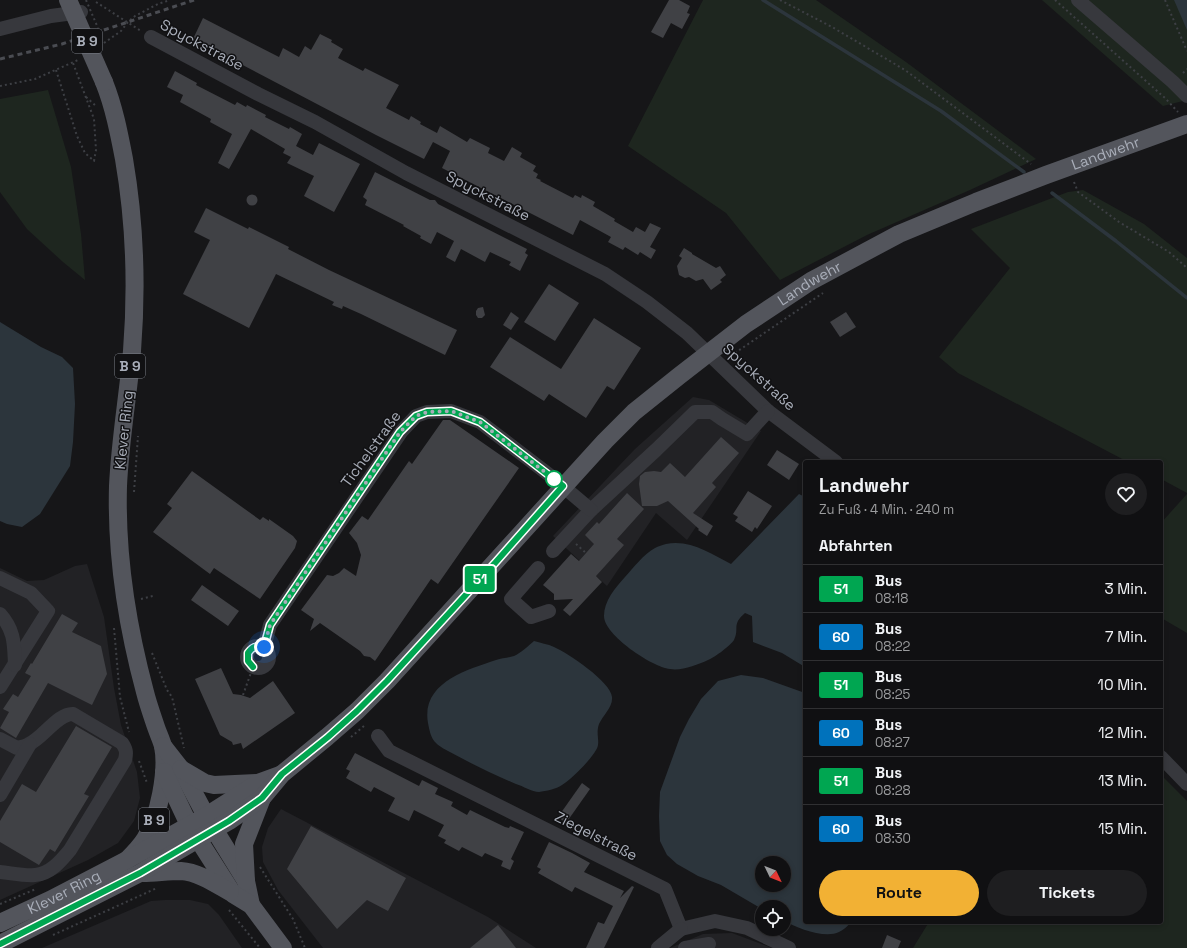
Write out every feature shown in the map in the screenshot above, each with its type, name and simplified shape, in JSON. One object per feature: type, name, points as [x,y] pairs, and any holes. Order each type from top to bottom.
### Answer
[{"type":"main road","name":"Klever Ring","points":[[75,6],[111,99],[127,178],[133,226],[135,272],[132,349],[118,486],[122,580],[135,652],[149,705],[172,770],[189,825],[198,840]]},
{"type":"main road","name":"Landwehr","points":[[210,823],[260,791],[333,732],[387,681],[563,486],[634,412],[746,324],[811,281],[900,234],[1183,118]]},
{"type":"main road","name":"Klever Ring","points":[[172,770],[210,823]]},
{"type":"main road","name":"Klever Ring","points":[[127,860],[139,848],[146,838],[156,817],[161,793],[172,770]]},
{"type":"main road","points":[[172,770],[205,783],[260,791],[244,844],[246,881],[251,905],[283,948]]},
{"type":"main road","name":"Klever Ring","points":[[0,923],[50,900],[127,860],[189,825],[210,823]]},
{"type":"main road","name":"Klever Ring","points":[[0,944],[140,873],[198,840],[210,823]]},
{"type":"main road","points":[[210,823],[246,881]]},
{"type":"main road","points":[[198,840],[230,901]]},
{"type":"main road","points":[[140,873],[189,872],[213,883],[230,901],[251,905]]},
{"type":"street","points":[[64,0],[75,6]]},
{"type":"street","points":[[1078,0],[1173,82],[1187,96]]},
{"type":"street","points":[[0,29],[51,16],[75,6]]},
{"type":"street","name":"Spyckstraße","points":[[151,37],[258,94],[315,122],[406,173],[605,274],[648,302],[687,333],[768,411],[833,460]]},
{"type":"street","name":"Tichelstraße","points":[[253,667],[248,661],[248,653],[254,647],[264,647],[270,625],[400,432],[416,416],[427,412],[451,411],[480,422],[563,486],[591,510]]},
{"type":"street","points":[[553,551],[591,510],[695,412],[712,412],[747,434],[768,411]]},
{"type":"street","points":[[538,568],[511,598],[531,617],[549,611]]},
{"type":"street","points":[[0,578],[32,593],[48,611],[0,687]]},
{"type":"street","points":[[0,614],[5,620],[13,636],[15,665]]},
{"type":"street","points":[[0,795],[30,744],[60,718],[68,714],[73,714],[122,743],[126,748],[127,754],[125,760],[70,850],[60,863],[45,872],[35,875],[0,872]]},
{"type":"street","name":"Ziegelstraße","points":[[378,736],[389,751],[665,889],[681,929]]},
{"type":"street","points":[[0,739],[17,748],[30,744]]},
{"type":"street","points":[[1163,759],[1187,784]]},
{"type":"street","points":[[658,948],[681,929],[716,921],[747,928],[789,948]]},
{"type":"street","points":[[685,948],[709,944],[706,948]]},
{"type":"path","points":[[100,46],[121,31],[135,16],[170,0]]},
{"type":"path","points":[[780,0],[832,27],[905,70],[1017,154]]},
{"type":"path","points":[[1054,0],[1165,98],[1183,118]]},
{"type":"path","points":[[1164,0],[1187,51]]},
{"type":"path","name":"Spyckstraße","points":[[96,2],[151,37]]},
{"type":"path","points":[[0,86],[35,79],[80,59]]},
{"type":"path","points":[[56,70],[77,136],[85,153],[94,161],[96,150],[94,119],[73,63]]},
{"type":"path","points":[[85,96],[98,108],[96,103]]},
{"type":"path","points":[[1074,182],[1078,192],[1119,222],[1169,252],[1187,268]]},
{"type":"path","points":[[140,599],[154,596]]},
{"type":"path","points":[[114,626],[116,661]]},
{"type":"path","points":[[149,646],[167,690],[172,697],[184,749]]},
{"type":"path","points":[[243,695],[253,667]]},
{"type":"path","points":[[259,866],[293,919],[305,948]]},
{"type":"path","points":[[46,938],[162,886]]},
{"type":"path","points":[[0,904],[37,888]]},
{"type":"path","points":[[230,901],[260,948]]},
{"type":"shaded area","points":[[703,0],[816,0],[906,62],[1036,159],[970,190],[867,235],[780,280],[726,213],[628,146]]},
{"type":"shaded area","points":[[1042,0],[1187,0],[1187,100],[1163,106]]},
{"type":"shaded area","points":[[1174,0],[1187,0],[1187,30]]},
{"type":"shaded area","points":[[48,90],[71,167],[81,234],[85,280],[27,229],[0,192],[0,99]]},
{"type":"shaded area","points":[[1083,190],[1144,224],[1187,258],[1187,493],[1163,480],[1163,460],[1124,460],[958,373],[939,357],[1010,268],[971,229],[1068,192]]},
{"type":"shaded area","points":[[0,322],[41,347],[62,357],[73,368],[75,404],[70,466],[40,514],[22,527],[0,521]]},
{"type":"shaded area","points":[[693,397],[709,400],[761,431],[687,540],[656,513],[607,586],[553,536],[635,449]]},
{"type":"shaded area","points":[[799,494],[803,496],[803,666],[782,653],[753,642],[752,616],[745,613],[738,621],[734,640],[726,648],[711,659],[694,666],[679,669],[670,669],[652,663],[620,641],[606,624],[604,610],[614,590],[639,561],[658,547],[675,543],[692,545],[731,564]]},
{"type":"shaded area","points":[[1187,494],[1187,633],[1163,619],[1163,521]]},
{"type":"shaded area","points":[[87,564],[104,617],[121,725],[137,772],[140,798],[134,821],[118,843],[88,860],[0,900],[0,568],[27,581],[44,580],[75,566]]},
{"type":"shaded area","points":[[534,641],[554,647],[569,655],[597,676],[610,691],[612,697],[611,704],[599,724],[597,749],[577,773],[566,782],[554,789],[539,792],[530,790],[498,776],[443,748],[434,740],[430,733],[428,723],[428,709],[431,698],[448,680],[472,668],[498,659],[514,656]]},
{"type":"shaded area","points":[[741,675],[763,678],[803,692],[803,924],[850,924],[844,929],[833,934],[826,934],[811,932],[791,924],[791,900],[755,900],[755,905],[721,885],[698,876],[677,864],[667,855],[660,841],[660,792],[680,737],[701,699],[718,681]]},
{"type":"shaded area","points":[[1163,777],[1187,801],[1187,948],[913,948],[928,924],[1163,924]]},
{"type":"shaded area","points":[[281,809],[488,917],[536,948],[323,948],[278,890],[263,862],[262,847],[268,828]]},
{"type":"shaded area","points":[[190,900],[208,904],[219,915],[242,948],[42,948],[151,901]]},
{"type":"shaded area","points":[[732,933],[772,948],[670,948],[703,934]]},
{"type":"building","points":[[669,0],[679,0],[690,6],[687,13],[690,14],[682,29],[671,23],[663,38],[651,32]]},
{"type":"building","points":[[203,18],[279,57],[283,48],[299,57],[305,46],[311,50],[320,34],[332,40],[331,42],[343,49],[338,58],[363,71],[365,68],[399,85],[386,108],[409,120],[411,116],[421,122],[420,124],[437,133],[440,126],[467,142],[470,138],[490,148],[488,153],[504,161],[512,147],[522,153],[520,157],[536,166],[533,171],[538,174],[536,178],[541,180],[540,181],[573,198],[575,195],[581,198],[582,195],[595,202],[593,206],[633,232],[636,227],[645,232],[650,223],[661,228],[650,247],[656,250],[651,259],[640,252],[638,255],[625,247],[623,250],[608,242],[611,237],[580,220],[573,235],[442,168],[450,151],[433,142],[424,159],[376,135],[193,39]]},
{"type":"building","points":[[175,71],[197,83],[196,85],[235,105],[237,102],[246,107],[247,105],[266,115],[265,117],[289,129],[290,127],[302,134],[296,146],[313,155],[319,143],[360,164],[334,212],[304,196],[314,176],[287,163],[291,157],[283,153],[285,149],[251,129],[229,169],[218,163],[232,134],[210,122],[211,119],[180,102],[183,95],[167,87]]},
{"type":"building","points":[[375,172],[430,200],[435,200],[438,204],[527,249],[525,253],[528,255],[520,271],[509,265],[511,262],[490,252],[485,262],[461,249],[455,262],[446,257],[454,241],[437,232],[431,244],[420,238],[421,236],[403,226],[404,225],[365,205],[367,200],[363,197]]},
{"type":"building","points":[[250,195],[254,195],[256,196],[256,204],[250,205],[247,202],[247,198]]},
{"type":"building","points":[[206,208],[289,247],[288,249],[329,270],[457,330],[445,355],[343,306],[342,309],[332,305],[334,302],[276,274],[249,328],[183,294],[210,240],[194,232]]},
{"type":"building","points":[[684,248],[716,268],[720,266],[726,275],[720,280],[722,282],[711,290],[703,279],[696,281],[689,277],[685,278],[679,275],[677,266],[682,258],[679,256]]},
{"type":"building","points":[[549,284],[579,303],[555,341],[524,322]]},
{"type":"building","points":[[483,307],[485,315],[482,318],[478,318],[476,311],[478,308]]},
{"type":"building","points":[[511,312],[519,318],[511,330],[503,325]]},
{"type":"building","points":[[846,312],[856,327],[840,337],[830,322]]},
{"type":"building","points":[[594,318],[641,348],[614,390],[607,386],[586,418],[549,394],[544,401],[490,367],[510,337],[561,369]]},
{"type":"building","points":[[443,420],[450,420],[519,468],[438,584],[431,579],[375,661],[370,657],[364,656],[360,651],[320,623],[310,631],[314,619],[301,610],[327,575],[333,576],[344,568],[356,576],[361,555],[357,543],[349,533],[362,516],[368,520],[409,461],[412,464]]},
{"type":"building","points":[[721,437],[739,453],[712,483],[716,487],[693,513],[713,526],[707,536],[698,530],[699,529],[668,501],[657,506],[642,506],[639,484],[640,476],[645,472],[661,472],[670,463],[685,477]]},
{"type":"building","points":[[777,450],[799,464],[789,480],[767,465]]},
{"type":"building","points":[[192,471],[260,520],[263,517],[269,521],[269,519],[293,536],[297,541],[295,548],[260,599],[214,568],[210,574],[153,532],[172,508],[167,504]]},
{"type":"building","points":[[748,491],[772,506],[757,529],[755,527],[752,532],[735,521],[738,517],[733,514]]},
{"type":"building","points":[[627,493],[644,509],[617,539],[624,545],[596,576],[602,582],[570,616],[563,610],[573,599],[554,600],[554,594],[543,585],[571,554],[579,561],[594,544],[585,535],[597,522],[599,524]]},
{"type":"building","points":[[202,585],[239,611],[228,626],[191,600]]},
{"type":"building","points":[[62,614],[78,623],[72,632],[101,646],[107,674],[92,705],[48,683],[16,738],[0,728],[9,712],[3,709],[13,694],[18,697],[31,676],[25,673]]},
{"type":"building","points":[[221,668],[233,694],[250,698],[273,681],[295,713],[243,749],[241,743],[233,745],[232,742],[220,735],[195,679]]},
{"type":"building","points":[[76,726],[112,747],[84,794],[89,796],[55,852],[50,849],[39,865],[0,842],[0,821],[22,784],[36,792]]},
{"type":"building","points":[[355,753],[419,786],[422,780],[438,788],[435,794],[453,802],[451,806],[467,815],[470,810],[505,827],[509,828],[510,826],[524,832],[511,859],[514,861],[510,870],[501,866],[503,861],[485,853],[482,857],[462,847],[459,851],[444,843],[446,840],[438,836],[444,825],[414,810],[409,821],[388,811],[395,798],[374,787],[371,792],[346,778],[350,771],[346,769]]},
{"type":"building","points":[[582,783],[590,789],[566,823],[558,817]]},
{"type":"building","points":[[311,826],[406,878],[388,911],[367,900],[337,929],[287,869]]},
{"type":"building","points":[[549,842],[590,863],[584,872],[624,891],[620,898],[632,886],[634,887],[604,948],[586,948],[598,922],[604,924],[613,906],[575,887],[572,892],[538,873],[541,869],[537,867]]},
{"type":"building","points":[[498,925],[516,948],[470,948]]},
{"type":"building","points":[[887,935],[901,941],[898,948],[882,948]]},
{"type":"waterway","points":[[763,0],[941,111],[1024,172]]},
{"type":"waterway","points":[[1052,193],[1116,241],[1187,298]]},
{"type":"railway","points":[[0,59],[62,44],[194,0]]},
{"type":"bus line","name":"51","points":[[0,944],[140,873],[229,821],[262,798],[282,774],[328,737],[387,681],[563,486],[480,422],[451,411],[427,412],[416,416],[400,432],[270,625],[264,647],[256,646],[250,649],[247,657],[250,665],[253,667]]},
{"type":"route","points":[[264,647],[270,625],[400,432],[416,416],[427,412],[451,411],[480,422],[554,479]]}]
